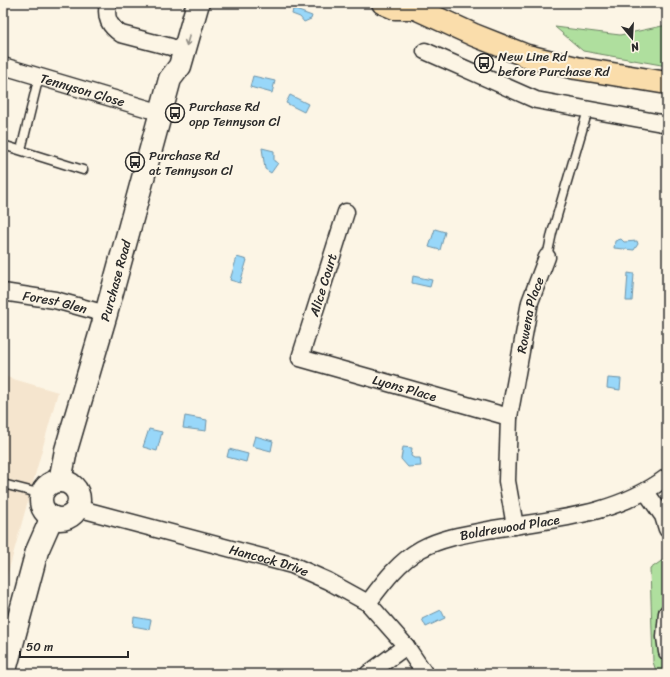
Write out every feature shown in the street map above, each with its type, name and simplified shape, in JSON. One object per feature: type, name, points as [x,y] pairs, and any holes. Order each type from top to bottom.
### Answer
[{"type":"main road","points":[[383,3],[395,8],[414,6],[474,35],[527,56],[576,68],[667,83]]},
{"type":"main road","name":"Purchase Road","points":[[60,481],[66,450],[106,314],[162,113],[170,79],[167,62],[187,4]]},
{"type":"main road","name":"Purchase Road","points":[[170,79],[180,66],[187,4]]},
{"type":"main road","points":[[60,481],[71,485],[76,490],[78,495],[77,508],[69,517],[63,519],[52,517],[42,508],[42,494],[48,485],[60,481]]},
{"type":"main road","points":[[4,674],[37,551],[52,517]]},
{"type":"street","points":[[108,3],[108,21],[116,31],[121,34],[171,47]]},
{"type":"street","points":[[425,51],[536,100],[667,124]]},
{"type":"street","name":"Tennyson Close","points":[[3,66],[162,113]]},
{"type":"street","name":"Alice Court","points":[[300,358],[346,212]]},
{"type":"street","name":"Rowena Place","points":[[515,526],[507,481],[509,417],[530,302],[547,257]]},
{"type":"street","name":"Forest Glen","points":[[3,292],[55,300],[106,314]]},
{"type":"street","name":"Lyons Place","points":[[300,358],[509,417]]},
{"type":"street","name":"Boldrewood Place","points":[[368,603],[393,571],[421,549],[455,536],[582,516],[618,505],[646,492],[667,477]]},
{"type":"street","points":[[646,492],[663,516],[667,529]]},
{"type":"street","name":"Hancock Drive","points":[[77,508],[292,565],[328,581],[368,603],[406,646],[425,674]]},
{"type":"street","points":[[667,613],[665,637],[667,652]]},
{"type":"street","points":[[368,674],[406,646]]},
{"type":"lane","points":[[21,150],[39,76]]},
{"type":"lane","name":"Rowena Place","points":[[547,257],[552,233],[588,110]]},
{"type":"lane","points":[[3,145],[83,170]]},
{"type":"lane","points":[[3,484],[42,494]]},
{"type":"shaded area","points":[[3,376],[58,392],[3,591]]},
{"type":"green space","points":[[667,25],[667,66],[583,51],[555,27],[620,35]]},
{"type":"green space","points":[[667,557],[667,674],[657,674],[653,662],[650,569]]},
{"type":"water","points":[[293,9],[312,16],[311,19],[304,22],[300,17],[292,14]]},
{"type":"water","points":[[253,76],[275,81],[272,93],[250,87]]},
{"type":"water","points":[[290,95],[308,104],[304,112],[286,103]]},
{"type":"water","points":[[262,148],[274,151],[274,161],[278,163],[271,173],[265,169]]},
{"type":"water","points":[[435,229],[445,232],[440,250],[429,247]]},
{"type":"water","points":[[621,239],[624,242],[637,241],[638,244],[634,250],[614,248],[615,241]]},
{"type":"water","points":[[237,257],[247,260],[240,283],[230,280]]},
{"type":"water","points":[[628,273],[634,274],[632,301],[626,301]]},
{"type":"water","points":[[413,276],[432,280],[430,287],[412,283]]},
{"type":"water","points":[[608,378],[621,379],[620,390],[607,388]]},
{"type":"water","points":[[185,416],[207,420],[206,431],[183,428]]},
{"type":"water","points":[[149,429],[162,432],[157,451],[143,447]]},
{"type":"water","points":[[255,436],[273,441],[271,451],[252,446]]},
{"type":"water","points":[[403,447],[412,448],[411,456],[414,458],[420,458],[421,466],[408,467],[401,459]]},
{"type":"water","points":[[229,449],[248,454],[246,462],[227,457]]},
{"type":"water","points":[[441,610],[445,618],[426,627],[422,619]]},
{"type":"water","points":[[134,617],[151,620],[149,629],[133,626]]},
{"type":"place","name":"New Line Rd before Purchase Rd","points":[[484,63]]},
{"type":"place","name":"Purchase Rd opp Tennyson Cl","points":[[175,113]]},
{"type":"place","name":"Purchase Rd at Tennyson Cl","points":[[135,162]]}]
